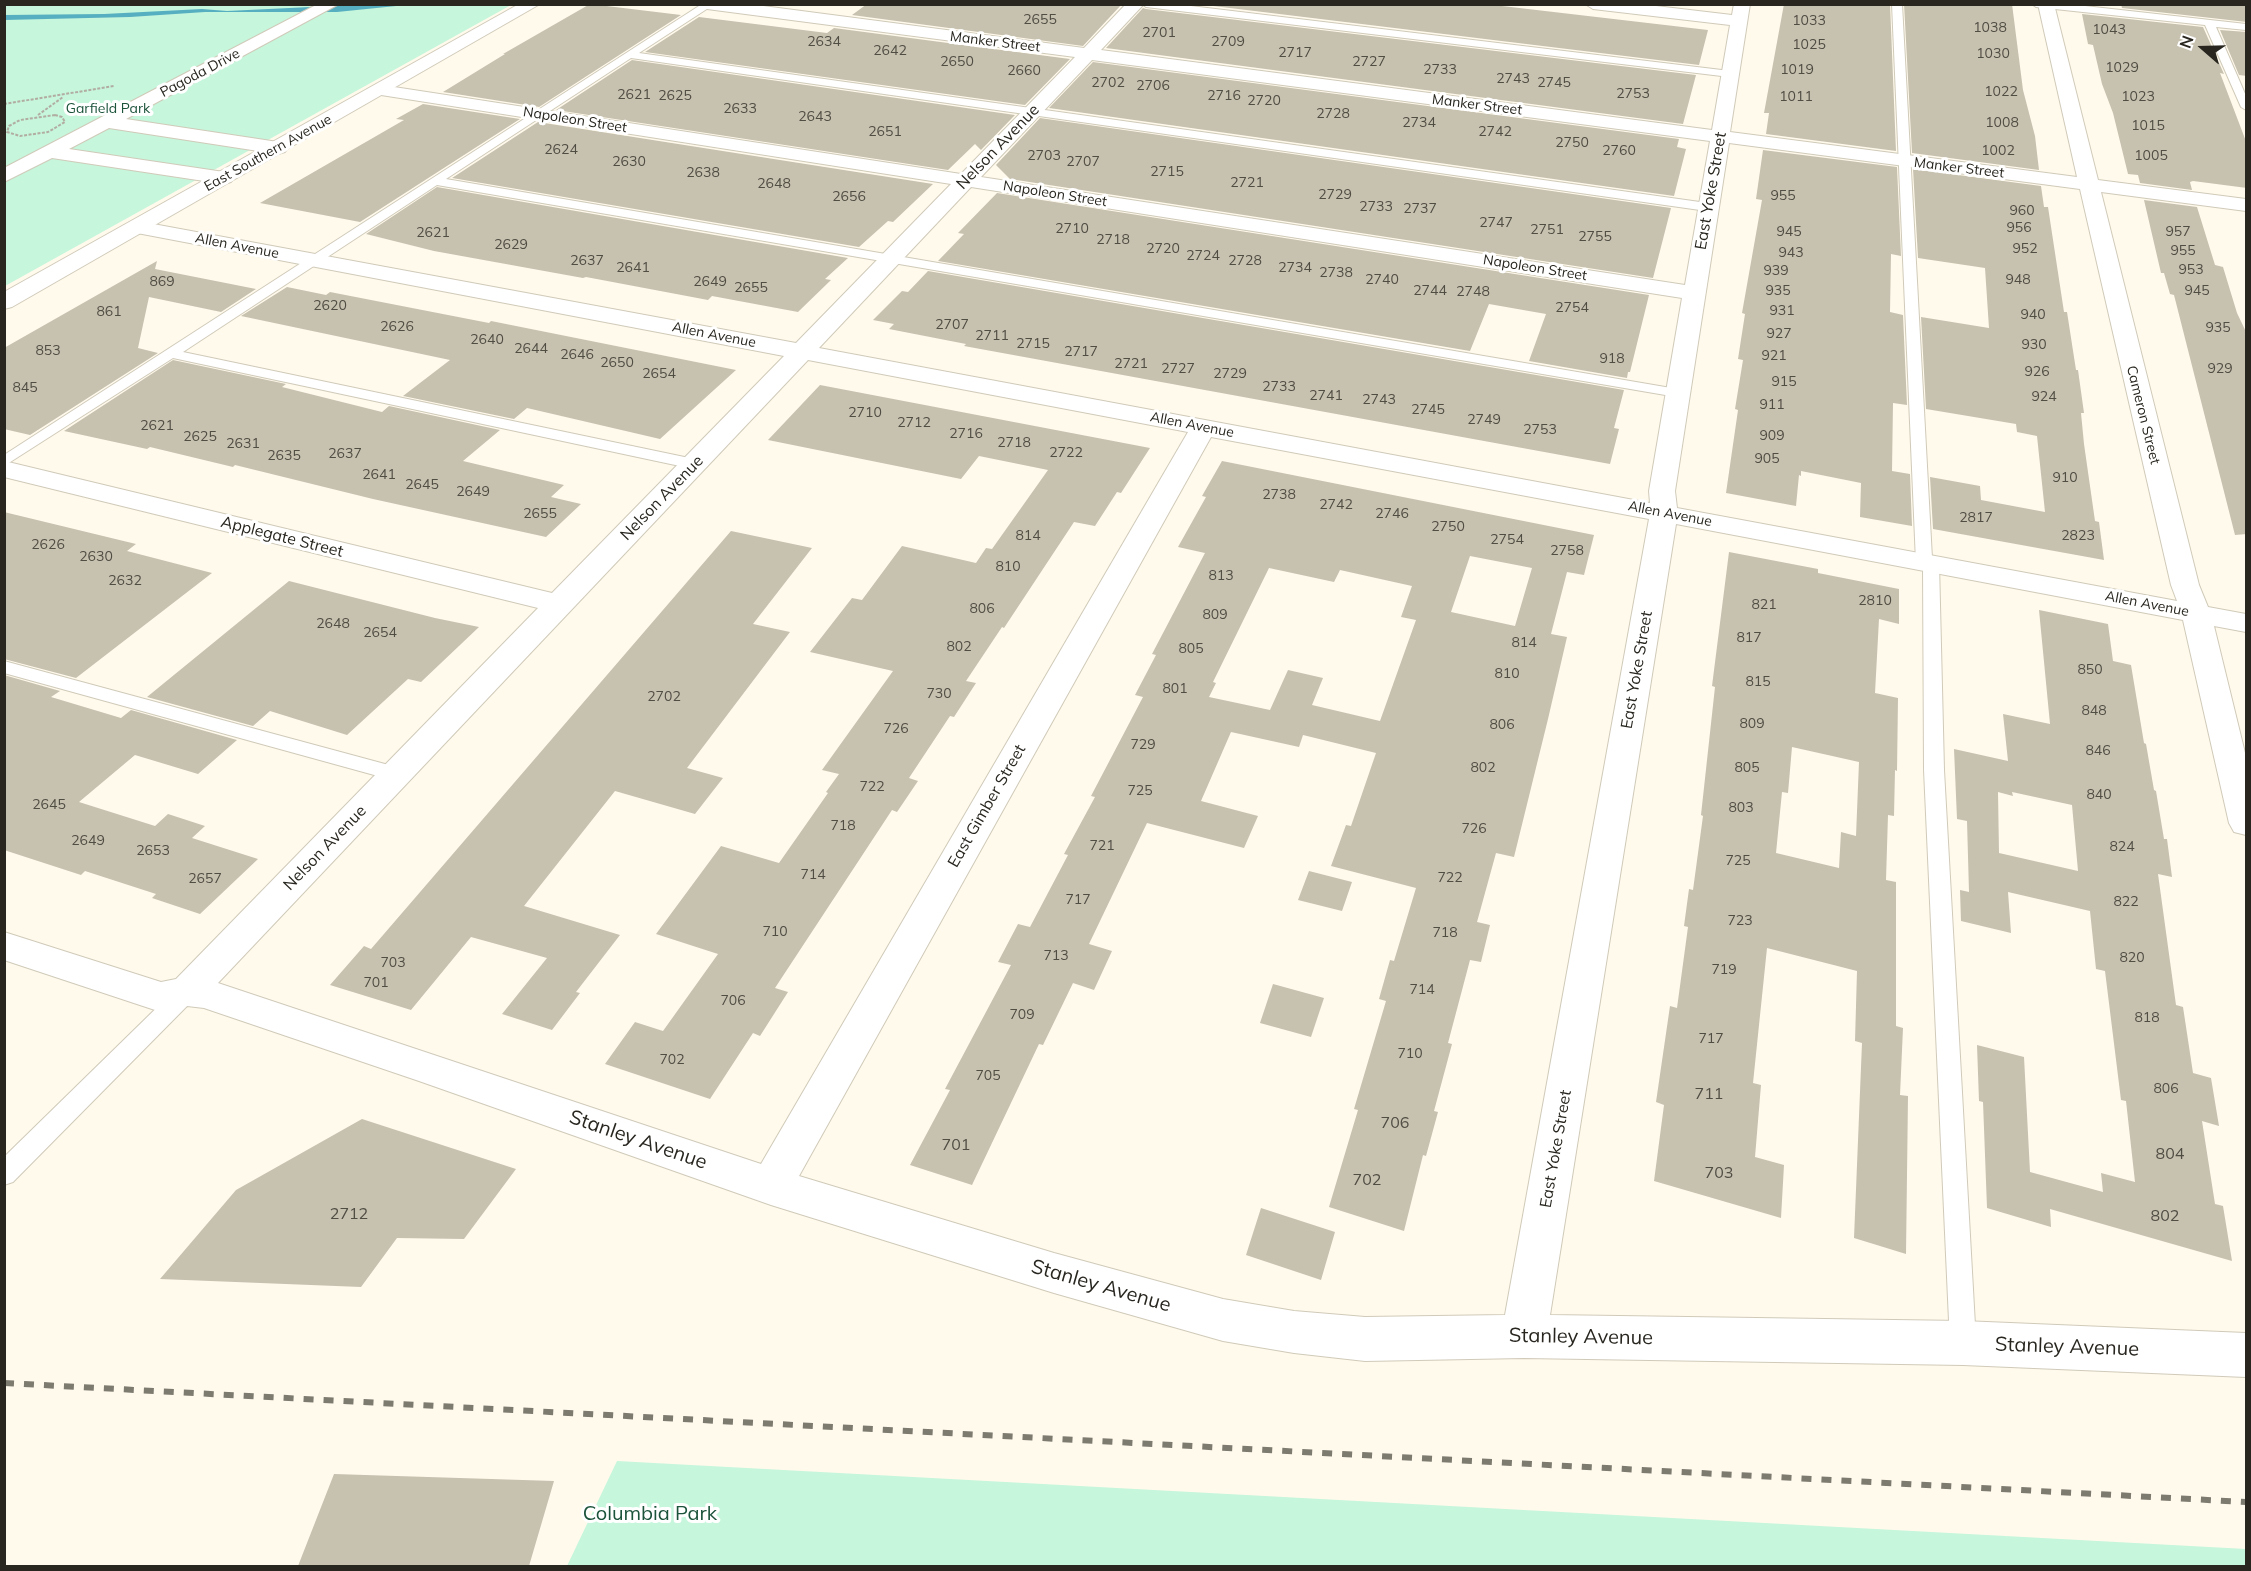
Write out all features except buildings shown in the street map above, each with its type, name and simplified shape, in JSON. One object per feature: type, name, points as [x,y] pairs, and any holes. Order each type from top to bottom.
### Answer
[{"type":"street","name":"Pagoda Drive","points":[[4,176],[331,4]]},
{"type":"street","name":"East Southern Avenue","points":[[4,302],[532,4]]},
{"type":"street","points":[[818,19],[838,4]]},
{"type":"street","name":"Nelson Avenue","points":[[187,991],[1136,4]]},
{"type":"street","points":[[1593,4],[1741,13]]},
{"type":"street","name":"Manker Street","points":[[708,5],[2247,205]]},
{"type":"street","name":"Cameron Street","points":[[2043,5],[2185,585],[2196,613],[2247,823]]},
{"type":"street","name":"East Yoke Street","points":[[1524,1336],[1664,513],[1662,491],[1677,393],[1741,13]]},
{"type":"street","name":"Napoleon Street","points":[[381,90],[1694,293]]},
{"type":"street","points":[[107,122],[278,148]]},
{"type":"street","points":[[49,152],[224,178]]},
{"type":"street","name":"Allen Avenue","points":[[137,227],[2247,623]]},
{"type":"street","name":"East Gimber Street","points":[[771,1186],[1204,427]]},
{"type":"street","name":"Applegate Street","points":[[4,469],[559,604]]},
{"type":"street","name":"Stanley Avenue","points":[[4,946],[161,997],[187,991],[204,993],[771,1186],[1054,1273],[1223,1320],[1293,1332],[1365,1340],[1524,1336],[1963,1343],[2247,1355]]},
{"type":"lane","points":[[1146,4],[1730,74]]},
{"type":"lane","points":[[1897,4],[1928,563],[1934,770],[1963,1343]]},
{"type":"lane","points":[[4,462],[628,54],[708,5]]},
{"type":"lane","points":[[2043,5],[2247,27]]},
{"type":"lane","points":[[2209,23],[2247,107]]},
{"type":"lane","points":[[628,54],[1707,207]]},
{"type":"lane","points":[[434,181],[1677,393]]},
{"type":"lane","points":[[170,353],[694,464]]},
{"type":"lane","points":[[4,667],[396,774]]},
{"type":"lane","points":[[4,1174],[187,991]]},
{"type":"path","points":[[37,116],[66,95]]},
{"type":"green space","name":"Garfield Park","points":[[5,5],[511,5],[5,286]]},
{"type":"green space","name":"Columbia Park","points":[[617,1461],[2246,1549],[2246,1566],[567,1566]]},
{"type":"water","points":[[373,4],[406,5],[337,12],[205,12],[130,17],[5,20],[5,15],[104,14],[202,9],[227,11]]},
{"type":"railway","points":[[4,1383],[2246,1502]]}]
